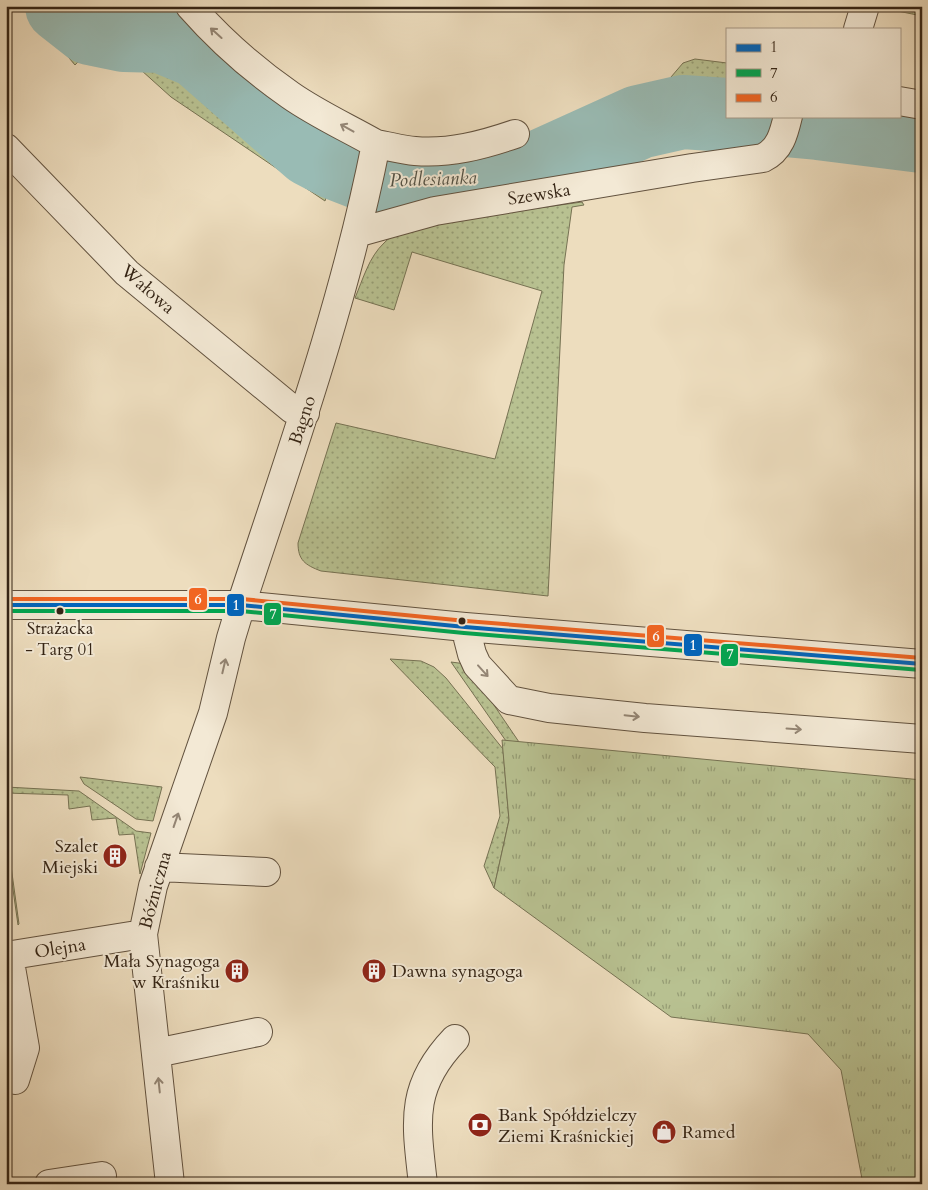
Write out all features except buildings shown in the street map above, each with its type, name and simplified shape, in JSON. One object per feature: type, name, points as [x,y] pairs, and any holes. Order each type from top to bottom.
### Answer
[{"type":"street","points":[[190,6],[200,18],[260,72],[291,96],[375,152],[445,151],[488,144],[515,134]]},
{"type":"street","points":[[858,28],[865,6]]},
{"type":"street","points":[[900,101],[922,105]]},
{"type":"street","name":"Szewska","points":[[356,233],[435,211],[763,158],[769,156],[779,145],[787,123]]},
{"type":"street","name":"Wałowa","points":[[6,148],[127,274],[292,409],[305,413]]},
{"type":"street","points":[[356,233],[375,152]]},
{"type":"street","name":"Bagno","points":[[240,605],[305,413],[356,233]]},
{"type":"street","points":[[6,605],[240,605],[465,627],[922,664]]},
{"type":"street","name":"Bóźniczna","points":[[170,1184],[143,934],[153,886],[213,713],[240,605]]},
{"type":"street","points":[[465,627],[477,665],[509,700],[550,708],[616,715],[922,739]]},
{"type":"street","points":[[159,868],[266,872]]},
{"type":"street","name":"Olejna","points":[[7,956],[143,934]]},
{"type":"street","points":[[7,956],[25,1048],[15,1080]]},
{"type":"street","points":[[156,1053],[258,1032]]},
{"type":"street","points":[[423,1184],[417,1130],[422,1090],[432,1067],[455,1038]]},
{"type":"street","points":[[49,1184],[102,1176]]},
{"type":"green space","points":[[25,6],[172,6],[213,47],[338,135],[341,146],[325,201],[171,97],[131,61],[94,45],[75,65]]},
{"type":"green space","points":[[922,6],[922,16],[878,7]]},
{"type":"green space","points":[[695,59],[726,63],[726,118],[766,119],[758,136],[747,144],[691,148],[690,131],[692,118],[662,121],[634,131],[579,157],[587,171],[563,181],[379,213],[376,209],[388,174],[429,172],[548,155],[579,142],[606,127],[623,113],[659,91],[683,63]]},
{"type":"green space","points":[[900,115],[922,119],[922,155],[797,138],[802,118],[900,118]]},
{"type":"green space","points":[[582,202],[584,205],[572,207],[564,265],[548,596],[321,571],[307,564],[299,554],[298,543],[336,423],[495,459],[542,291],[412,252],[394,310],[355,298],[374,255],[392,237],[422,224]]},
{"type":"green space","points":[[390,659],[421,661],[434,667],[446,678],[503,749],[509,820],[494,888],[484,866],[500,816],[495,767]]},
{"type":"green space","points":[[451,662],[466,664],[519,742],[506,741]]},
{"type":"green space","points":[[502,740],[922,780],[922,1184],[863,1184],[841,1070],[808,1034],[671,1017],[494,888],[509,820]]},
{"type":"green space","points":[[80,777],[162,787],[153,821],[136,819],[84,784]]},
{"type":"green space","points":[[6,787],[79,791],[136,831],[151,833],[140,874],[134,834],[119,835],[116,818],[92,820],[90,806],[69,809],[68,795],[6,793]]},
{"type":"green space","points":[[6,830],[19,924],[18,925],[6,840]]},
{"type":"waterway","name":"Podlesianka","points":[[62,6],[90,28],[124,35],[162,36],[198,51],[311,150],[336,163],[385,182],[444,182],[533,170],[639,122],[683,112],[726,115]]},
{"type":"waterway","name":"Podlesianka","points":[[764,118],[922,136]]},
{"type":"transit line","name":"6","points":[[6,599],[242,599],[466,621],[922,658]]},
{"type":"transit line","name":"1","points":[[6,605],[241,605],[465,627],[922,664]]},
{"type":"transit line","name":"7","points":[[6,611],[241,611],[464,633],[921,670]]},
{"type":"place","name":"Strażacka - Targ 01","points":[[60,611]]},
{"type":"place","name":"Szalet Miejski","points":[[115,856]]},
{"type":"place","name":"Mała Synagoga w Kraśniku","points":[[237,971]]},
{"type":"place","name":"Dawna synagoga","points":[[374,971]]},
{"type":"place","name":"Bank Spółdzielczy Ziemi Kraśnickiej","points":[[480,1125]]},
{"type":"place","name":"Ramed","points":[[664,1132]]}]
